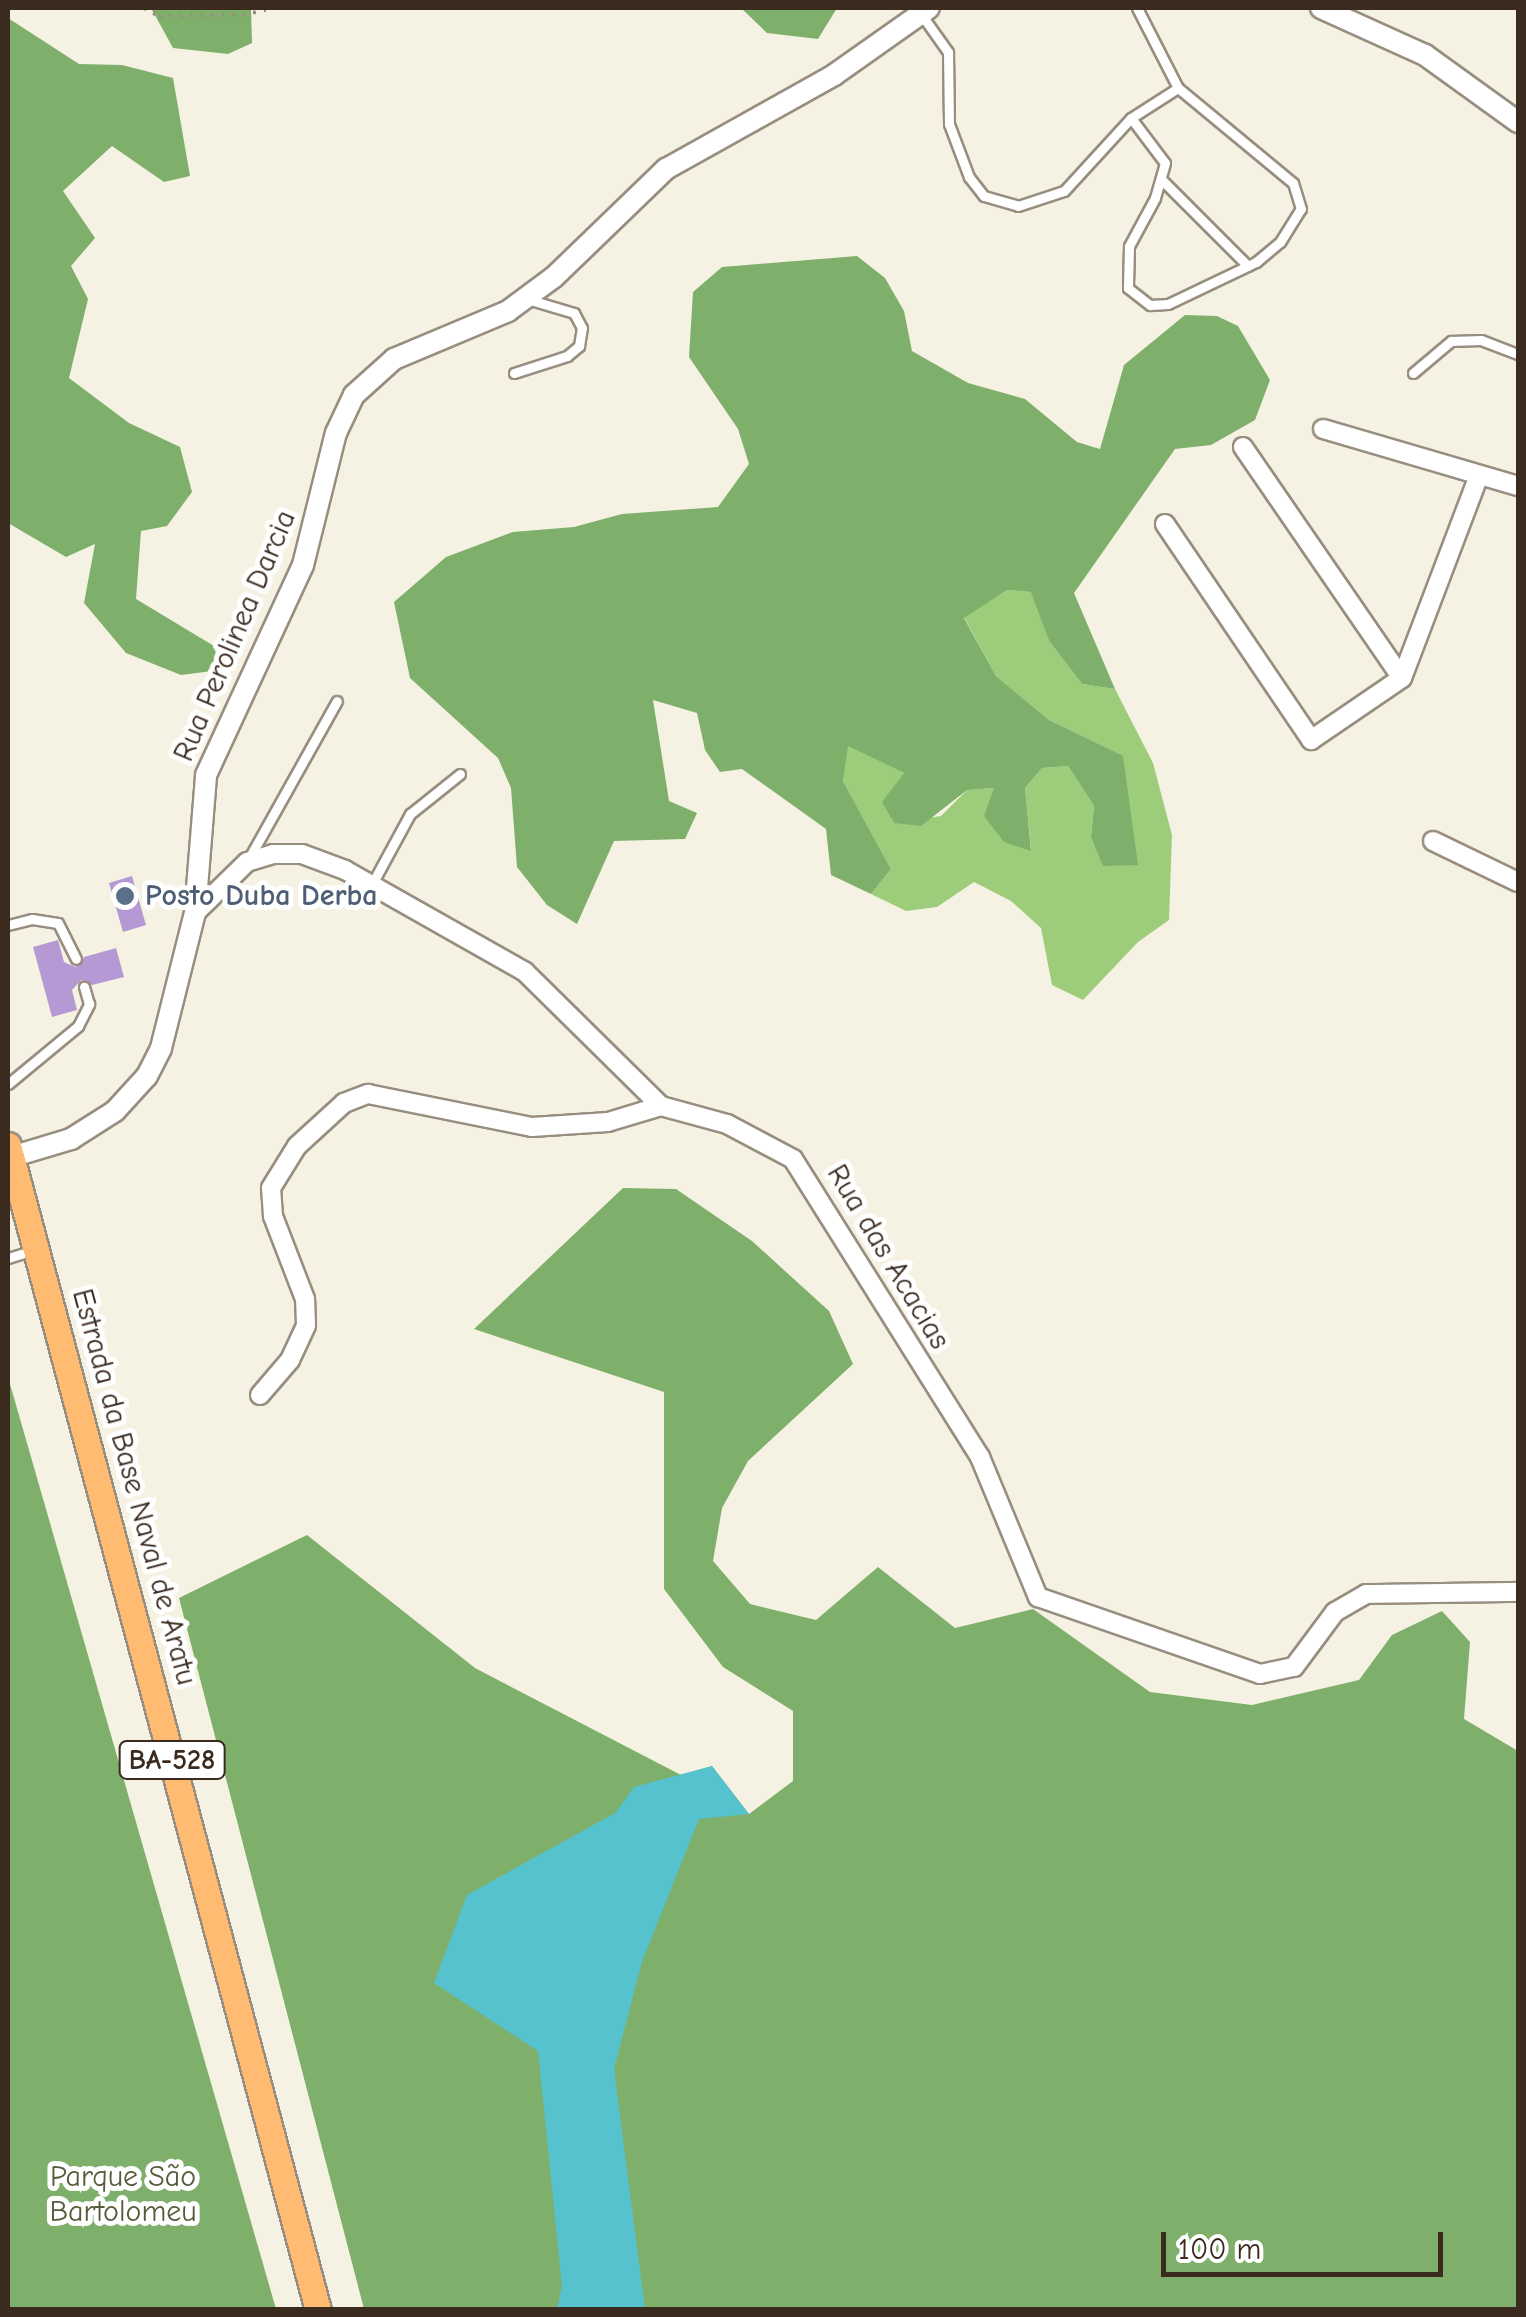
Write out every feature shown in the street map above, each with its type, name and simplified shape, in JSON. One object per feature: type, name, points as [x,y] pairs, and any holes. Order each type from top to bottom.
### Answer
[{"type":"main road","name":"Estrada da Base Naval de Aratu","points":[[9,1154],[17,1214],[37,1250],[318,2310]]},
{"type":"street","points":[[1321,8],[1425,55],[1518,122]]},
{"type":"street","name":"Rua Perolinea Darcia","points":[[9,1154],[92,1128],[147,1076],[174,1011],[195,914],[206,775],[303,565],[343,411],[394,359],[524,299],[666,168],[848,66],[925,11]]},
{"type":"street","points":[[1323,429],[1518,486]]},
{"type":"street","points":[[1242,447],[1402,678]]},
{"type":"street","points":[[1165,524],[1311,740],[1402,678],[1479,475]]},
{"type":"street","points":[[1433,841],[1518,882]]},
{"type":"street","name":"Rua das Acacias","points":[[247,862],[302,854],[372,884],[525,972],[661,1106],[766,1140],[812,1180],[980,1457],[1038,1597],[1260,1674],[1294,1667],[1335,1612],[1366,1594],[1518,1592]]},
{"type":"street","points":[[195,914],[247,862]]},
{"type":"street","points":[[260,1395],[290,1360],[306,1325],[305,1299],[272,1216],[271,1188],[297,1146],[344,1104],[368,1094],[532,1126],[608,1122],[661,1106]]},
{"type":"lane","points":[[1131,118],[1158,146],[1163,181],[1127,256],[1128,288],[1136,300],[1168,304],[1248,266],[1280,242],[1300,208],[1300,195],[1178,88],[1137,8]]},
{"type":"lane","points":[[925,11],[948,52],[949,124],[968,178],[984,196],[1018,206],[1052,198],[1131,118],[1178,88]]},
{"type":"lane","points":[[1163,181],[1248,266]]},
{"type":"lane","points":[[514,373],[567,356],[578,346],[582,328],[574,312],[524,299]]},
{"type":"lane","points":[[1413,374],[1451,340],[1481,340],[1518,354]]},
{"type":"lane","points":[[247,862],[337,701]]},
{"type":"lane","points":[[372,884],[410,814],[460,774]]},
{"type":"lane","points":[[8,925],[32,918],[58,924],[68,933],[76,959]]},
{"type":"lane","points":[[8,1084],[78,1026],[88,1004],[84,987]]},
{"type":"lane","points":[[8,1258],[37,1250]]},
{"type":"path","points":[[144,8],[176,16],[274,8]]},
{"type":"green space","points":[[151,8],[251,8],[252,43],[228,54],[173,48]]},
{"type":"green space","points":[[741,8],[837,8],[818,39],[767,33]]},
{"type":"green space","points":[[8,18],[79,64],[122,65],[173,78],[190,176],[164,182],[112,146],[63,191],[95,238],[71,266],[88,299],[69,378],[129,423],[180,447],[192,492],[167,526],[141,531],[136,599],[214,646],[220,670],[181,675],[126,653],[84,603],[95,544],[66,557],[8,523]]},
{"type":"green space","points":[[857,256],[885,278],[904,311],[912,351],[968,383],[1025,399],[1077,442],[1100,449],[1124,365],[1185,315],[1217,316],[1238,326],[1270,380],[1255,420],[1211,445],[1175,449],[1074,593],[1115,689],[1082,684],[1049,641],[1031,592],[1007,590],[964,618],[996,676],[1049,720],[1123,756],[1138,865],[1103,866],[1091,837],[1094,806],[1068,766],[1042,768],[1025,788],[1031,851],[1004,842],[984,816],[994,788],[967,790],[921,826],[894,823],[882,802],[904,773],[848,746],[843,781],[891,869],[871,894],[831,875],[826,829],[742,769],[720,772],[705,750],[697,713],[653,700],[669,801],[697,813],[685,839],[614,841],[577,924],[547,905],[517,867],[511,788],[498,758],[410,678],[394,602],[446,557],[513,532],[574,527],[622,514],[718,507],[749,464],[738,429],[689,357],[693,292],[722,267]]},
{"type":"green space","points":[[1007,590],[1032,592],[1049,641],[1082,684],[1115,689],[1153,763],[1172,835],[1169,920],[1138,942],[1083,1000],[1052,985],[1041,928],[1011,901],[974,882],[937,907],[906,911],[871,894],[891,869],[843,781],[847,745],[904,773],[883,802],[894,823],[941,816],[967,790],[994,788],[1031,849],[1025,788],[1042,768],[1068,766],[1094,806],[1091,837],[1123,757],[1049,720],[996,676],[964,617]]},
{"type":"green space","points":[[623,1188],[676,1189],[752,1241],[829,1311],[853,1364],[748,1461],[722,1508],[713,1561],[750,1604],[816,1620],[878,1567],[955,1628],[1033,1609],[1150,1692],[1252,1705],[1359,1680],[1392,1635],[1442,1611],[1470,1642],[1464,1719],[1518,1751],[1518,2309],[364,2309],[179,1598],[307,1535],[475,1668],[681,1775],[712,1766],[749,1814],[793,1781],[793,1711],[723,1667],[664,1589],[664,1392],[474,1329]]},
{"type":"green space","name":"Parque São Bartolomeu","points":[[8,1377],[276,2309],[8,2309]]},
{"type":"water","points":[[712,1766],[749,1814],[699,1819],[642,1962],[614,2069],[645,2309],[557,2309],[562,2286],[538,2051],[434,1983],[467,1895],[615,1813],[634,1787]]},
{"type":"building","name":"Posto Duba Derba","points":[[132,876],[146,925],[123,932],[109,883]]},
{"type":"building","points":[[58,940],[64,962],[75,967],[84,957],[116,948],[124,977],[92,985],[81,980],[72,990],[77,1010],[52,1017],[33,947]]},
{"type":"place","name":"Posto Duba Derba","points":[[125,896]]}]
